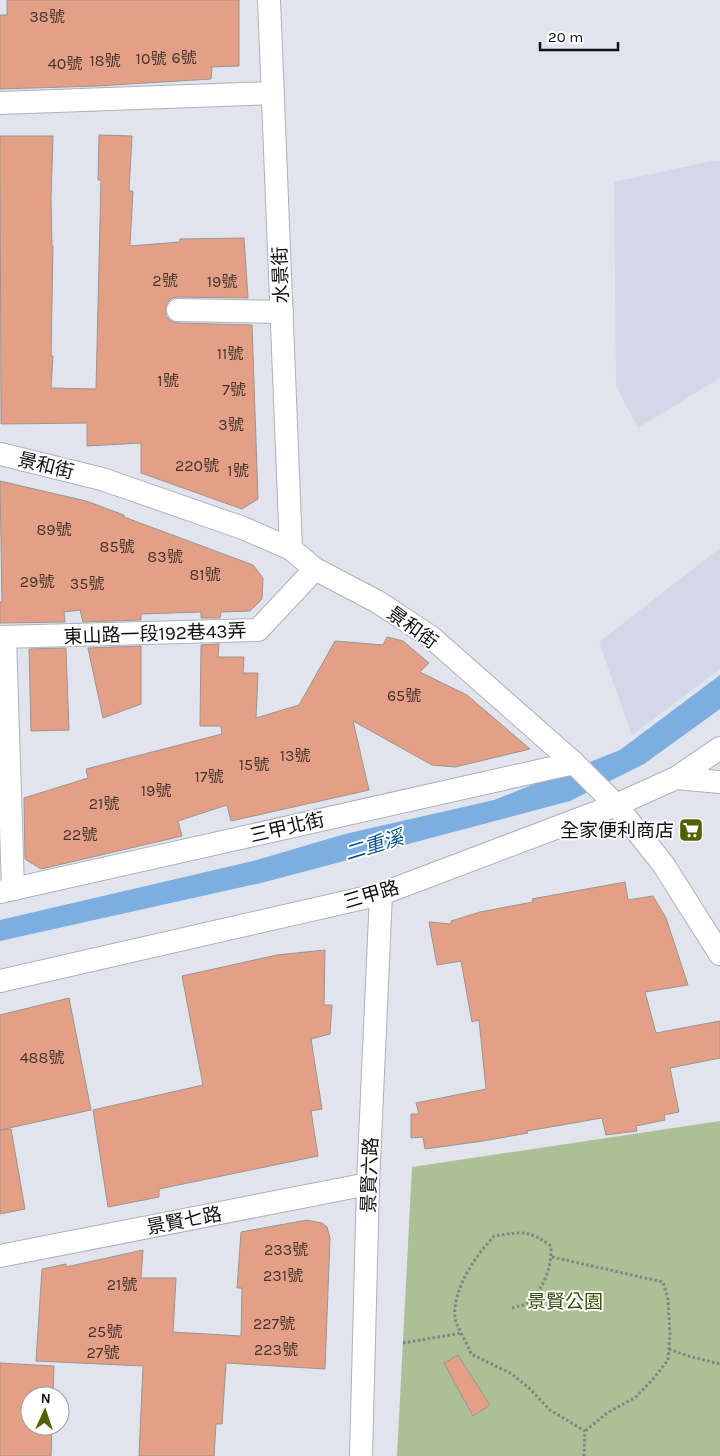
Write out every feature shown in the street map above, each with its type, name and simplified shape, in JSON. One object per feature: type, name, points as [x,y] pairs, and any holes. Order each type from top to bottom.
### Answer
[{"type":"street","name":"水景街","points":[[270,0],[291,549]]},
{"type":"street","points":[[0,102],[273,93]]},
{"type":"street","points":[[178,310],[282,312]]},
{"type":"street","name":"景和街","points":[[0,454],[102,479],[243,528],[291,549],[314,569],[378,602],[430,637],[574,763],[616,805],[663,864],[720,954]]},
{"type":"street","name":"東山路一段192巷43弄","points":[[3,637],[258,630],[314,569]]},
{"type":"street","points":[[3,637],[6,890]]},
{"type":"street","name":"三甲路","points":[[0,981],[381,894],[616,805],[676,778],[720,748]]},
{"type":"street","name":"三甲北街","points":[[6,890],[574,763]]},
{"type":"street","points":[[676,778],[720,782]]},
{"type":"street","name":"景賢六路","points":[[361,1456],[368,1184],[381,894]]},
{"type":"street","name":"景賢七路","points":[[0,1256],[368,1184]]},
{"type":"path","points":[[512,1308],[526,1304],[548,1275],[552,1257],[551,1246],[538,1236],[524,1233],[494,1236],[472,1261],[455,1300],[455,1320],[471,1354],[512,1374],[530,1388],[550,1410],[585,1430]]},
{"type":"path","points":[[552,1257],[662,1282],[668,1299],[670,1334],[668,1360],[636,1398],[607,1413],[585,1430]]},
{"type":"path","points":[[403,1343],[462,1332]]},
{"type":"path","points":[[669,1349],[720,1364]]},
{"type":"path","points":[[584,1456],[585,1430]]},
{"type":"shaded area","points":[[712,161],[720,161],[720,378],[638,428],[616,386],[614,182]]},
{"type":"shaded area","points":[[720,548],[720,669],[632,735],[599,642]]},
{"type":"green space","name":"景賢公園","points":[[720,1121],[720,1456],[397,1456],[412,1167]]},
{"type":"water","name":"二重溪","points":[[720,675],[720,709],[644,764],[570,801],[261,883],[0,941],[0,920],[253,861],[345,834],[494,800],[620,750]]},
{"type":"building","points":[[7,0],[239,0],[239,66],[212,67],[211,79],[97,86],[0,89],[0,15],[7,15]]},
{"type":"building","points":[[99,135],[132,136],[129,191],[133,191],[130,246],[180,242],[180,239],[244,238],[248,298],[178,297],[172,298],[167,303],[165,310],[166,316],[171,321],[177,323],[252,325],[258,499],[242,509],[141,473],[141,443],[87,446],[87,423],[1,424],[0,136],[53,136],[51,356],[53,356],[51,388],[96,389],[101,180],[98,180]]},
{"type":"building","points":[[0,481],[86,501],[253,565],[263,578],[262,599],[250,611],[221,612],[220,618],[201,618],[201,612],[141,614],[141,620],[83,622],[80,610],[64,612],[65,622],[0,623],[0,602],[2,602]]},
{"type":"building","points":[[387,637],[403,641],[429,663],[420,672],[467,695],[530,749],[455,767],[432,765],[353,721],[369,790],[231,821],[227,805],[178,821],[182,836],[41,869],[25,859],[24,798],[88,778],[86,769],[222,734],[221,726],[200,726],[201,645],[219,644],[218,657],[244,657],[243,673],[258,673],[256,718],[299,705],[335,641],[383,645]]},
{"type":"building","points":[[141,646],[141,704],[103,718],[88,648]]},
{"type":"building","points":[[66,648],[69,730],[31,731],[29,649]]},
{"type":"building","points":[[625,882],[628,900],[653,896],[666,918],[688,985],[645,992],[656,1033],[720,1021],[720,1058],[670,1068],[679,1112],[664,1115],[665,1120],[636,1126],[637,1131],[606,1135],[602,1118],[483,1141],[425,1149],[423,1137],[411,1138],[411,1114],[419,1114],[416,1103],[486,1089],[479,1020],[472,1022],[461,961],[437,965],[429,922],[451,924],[451,921],[480,912],[533,902],[532,899]]},
{"type":"building","points":[[325,950],[324,1005],[332,1005],[330,1034],[311,1039],[322,1109],[311,1111],[318,1156],[159,1189],[159,1197],[108,1207],[93,1110],[203,1085],[182,976],[277,955]]},
{"type":"building","points":[[69,998],[91,1110],[0,1130],[0,1015]]},
{"type":"building","points":[[11,1129],[25,1209],[0,1214],[0,1130]]},
{"type":"building","points":[[307,1220],[322,1223],[327,1227],[330,1238],[325,1369],[226,1363],[222,1424],[216,1424],[214,1456],[139,1456],[143,1366],[36,1361],[42,1269],[66,1264],[66,1267],[143,1250],[141,1278],[176,1278],[173,1332],[241,1336],[242,1288],[237,1288],[241,1232]]},
{"type":"building","points":[[458,1355],[490,1405],[473,1416],[444,1363]]},
{"type":"building","points":[[0,1363],[54,1366],[53,1386],[20,1386],[20,1436],[52,1436],[51,1456],[0,1456]]},
{"type":"place","name":"全家便利商店","points":[[691,830]]}]
